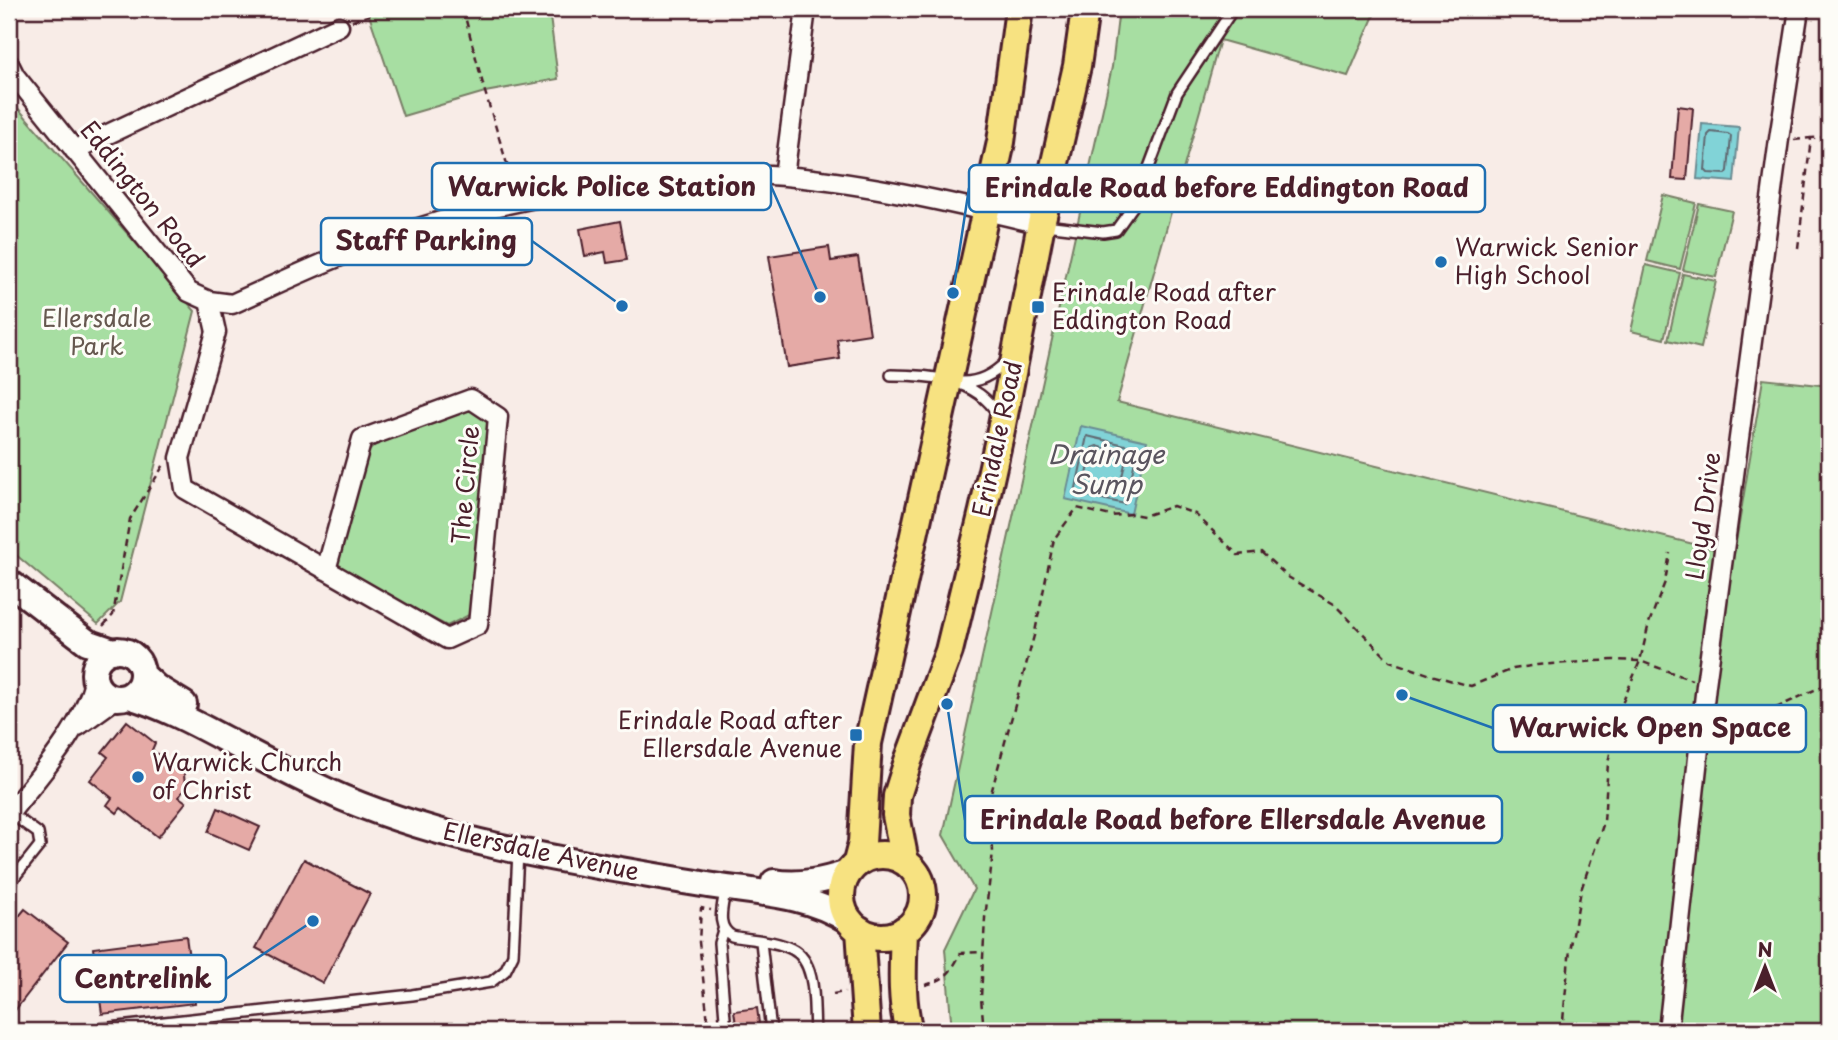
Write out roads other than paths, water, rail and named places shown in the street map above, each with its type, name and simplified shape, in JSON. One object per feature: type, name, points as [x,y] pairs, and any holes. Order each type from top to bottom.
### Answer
[{"type":"main road","points":[[867,1031],[854,926],[843,910],[840,897],[842,884],[853,867],[862,843],[868,743],[1001,142],[1020,9]]},
{"type":"main road","name":"Erindale Road","points":[[909,1031],[902,981],[904,930],[914,922],[923,897],[921,883],[915,871],[905,862],[896,815],[897,796],[949,651],[1001,430],[1041,224],[1077,66],[1085,9]]},
{"type":"main road","points":[[853,867],[869,856],[894,856],[905,862]]},
{"type":"main road","points":[[854,926],[874,936],[889,936],[904,930]]},
{"type":"street","points":[[784,176],[806,9]]},
{"type":"street","name":"Lloyd Drive","points":[[1668,1031],[1706,685],[1777,153],[1799,9]]},
{"type":"street","points":[[74,150],[339,26]]},
{"type":"street","name":"Eddington Road","points":[[9,64],[15,76],[190,292],[209,301],[232,304],[369,245],[518,200],[622,183],[724,174],[784,176],[864,187],[1041,224]]},
{"type":"street","name":"The Circle","points":[[209,301],[216,332],[180,458],[185,489],[326,570],[447,639],[478,625],[498,417],[471,399],[362,439],[326,570]]},
{"type":"street","name":"Ellersdale Avenue","points":[[9,582],[88,642],[113,651],[124,651],[133,656],[142,674],[156,687],[280,755],[348,787],[519,846],[724,899],[814,903],[829,908],[854,926]]},
{"type":"street","name":"Ellersdale Avenue","points":[[9,598],[78,652],[106,695],[146,701],[344,798],[464,839],[789,885],[813,883],[853,867]]},
{"type":"street","points":[[9,813],[73,730],[89,700],[103,656],[113,651]]},
{"type":"street","points":[[73,730],[137,689],[142,674]]},
{"type":"lane","points":[[1041,224],[1104,232],[1116,230],[1136,202],[1177,93],[1233,9]]},
{"type":"lane","points":[[948,381],[974,382],[998,370],[1016,352]]},
{"type":"lane","points":[[891,375],[927,375],[972,390],[987,399],[998,414],[1001,430]]},
{"type":"lane","points":[[9,813],[38,834],[40,845],[9,884]]},
{"type":"lane","points":[[82,1031],[412,995],[491,982],[505,971],[513,955],[519,846]]},
{"type":"lane","points":[[724,899],[721,923],[723,930],[719,943],[726,1031]]},
{"type":"lane","points":[[723,930],[732,936],[789,947],[799,954],[807,965],[815,1031]]},
{"type":"lane","points":[[761,942],[771,1031]]},
{"type":"water","points":[[1702,124],[1739,127],[1734,182],[1697,179]]},
{"type":"water","name":"Drainage Sump","points":[[1081,426],[1147,441],[1131,514],[1065,499]]},
{"type":"place","name":"Warwick Senior High School","points":[[1441,262]]},
{"type":"place","name":"Erindale Road before Eddington Road","points":[[953,293]]},
{"type":"place","name":"Warwick Police Station","points":[[820,297]]},
{"type":"place","name":"Staff Parking","points":[[622,306]]},
{"type":"place","name":"Erindale Road after Eddington Road","points":[[1038,307]]},
{"type":"place","name":"Warwick Open Space","points":[[1402,695]]},
{"type":"place","name":"Erindale Road before Ellersdale Avenue","points":[[947,704]]},
{"type":"place","name":"Erindale Road after Ellersdale Avenue","points":[[856,735]]},
{"type":"place","name":"Warwick Church of Christ","points":[[138,777]]},
{"type":"place","name":"Centrelink","points":[[313,921]]},
{"type":"park label","name":"Ellersdale Park","points":[[97,333]]}]
